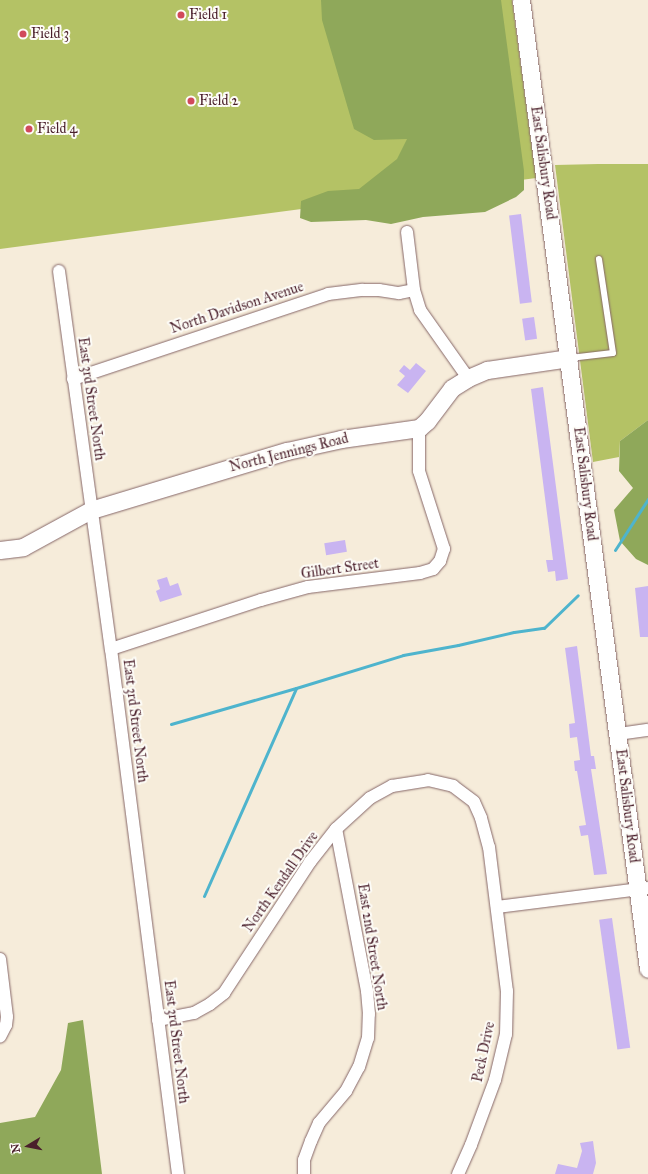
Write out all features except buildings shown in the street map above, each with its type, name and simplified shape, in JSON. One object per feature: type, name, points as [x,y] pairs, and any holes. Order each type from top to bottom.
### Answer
[{"type":"street","name":"East Salisbury Road","points":[[521,0],[618,734],[643,889],[648,969]]},
{"type":"street","points":[[407,232],[414,290],[420,310],[468,378]]},
{"type":"street","name":"East 3rd Street North","points":[[59,271],[111,649],[178,1174]]},
{"type":"street","name":"North Davidson Avenue","points":[[73,379],[328,294],[363,290],[379,290],[399,293],[414,290]]},
{"type":"street","points":[[419,428],[427,421],[452,388],[468,378],[487,370],[569,358]]},
{"type":"street","name":"North Jennings Road","points":[[0,550],[22,547],[91,510],[287,451],[341,439],[419,428]]},
{"type":"street","name":"Gilbert Street","points":[[111,649],[261,600],[308,587],[433,569],[440,561],[444,549],[419,470],[419,428]]},
{"type":"street","points":[[618,734],[648,730]]},
{"type":"street","name":"North Kendall Drive","points":[[158,1020],[194,1013],[210,1004],[224,993],[310,862],[336,829],[370,798],[392,786],[428,780],[453,786],[474,802],[481,818],[489,847],[497,907]]},
{"type":"street","name":"East 2nd Street North","points":[[304,1174],[304,1160],[311,1141],[320,1123],[346,1091],[359,1067],[368,1038],[369,1014],[367,991],[336,829]]},
{"type":"street","points":[[497,907],[643,889]]},
{"type":"street","name":"Peck Drive","points":[[458,1174],[472,1145],[496,1080],[506,1034],[507,991],[497,907]]},
{"type":"street","points":[[0,959],[7,1017],[6,1025],[0,1037]]},
{"type":"lane","points":[[569,358],[613,352],[599,259]]},
{"type":"green space","points":[[0,0],[512,0],[536,178],[0,249]]},
{"type":"green space","points":[[321,0],[501,0],[524,171],[524,190],[516,197],[485,212],[423,217],[391,224],[366,220],[311,222],[300,218],[301,201],[328,191],[359,189],[397,159],[407,139],[374,140],[354,129],[322,20]]},
{"type":"green space","points":[[648,164],[648,420],[620,441],[619,457],[593,462],[555,165]]},
{"type":"green space","points":[[648,420],[648,565],[636,559],[620,541],[614,510],[633,488],[619,471],[620,441]]},
{"type":"green space","points":[[83,1020],[102,1174],[0,1174],[0,1123],[35,1117],[61,1070],[68,1023]]},
{"type":"waterway","points":[[615,550],[648,499]]},
{"type":"waterway","points":[[204,896],[296,688],[403,655],[458,645],[514,632],[544,628],[578,595]]},
{"type":"waterway","points":[[171,724],[296,688]]},
{"type":"place","name":"Field 1","points":[[181,15]]},
{"type":"place","name":"Field 3","points":[[23,34]]},
{"type":"place","name":"Field 2","points":[[191,101]]},
{"type":"place","name":"Field 4","points":[[29,129]]}]
